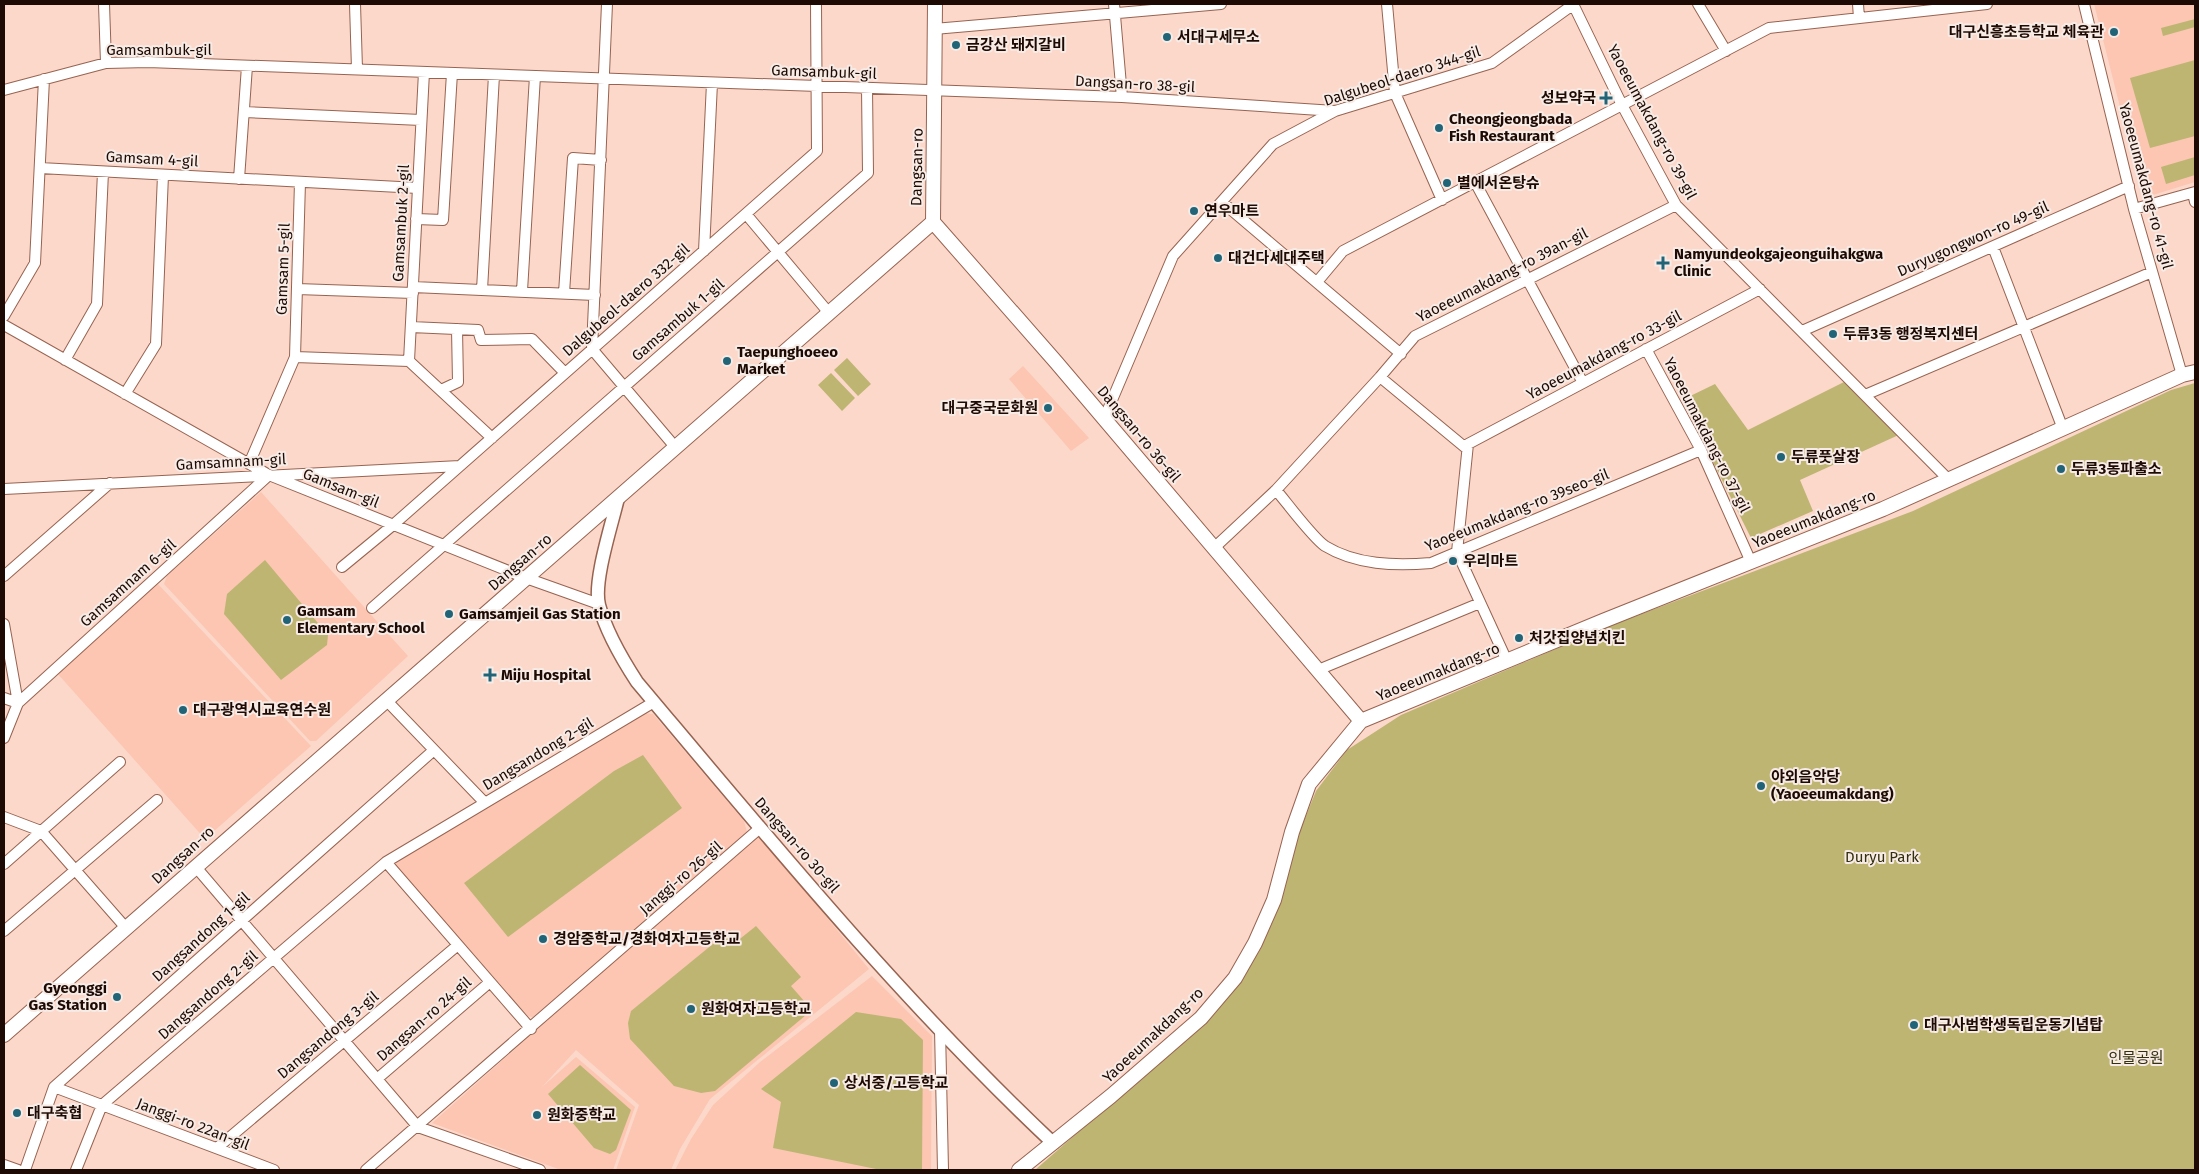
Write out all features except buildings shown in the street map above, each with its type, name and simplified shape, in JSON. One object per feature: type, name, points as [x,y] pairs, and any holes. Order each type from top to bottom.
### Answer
[{"type":"main road","name":"Dangsan-ro","points":[[4,1035],[933,222],[935,4]]},
{"type":"main road","name":"Dangsan-ro 36-gil","points":[[933,222],[1104,419],[1361,721]]},
{"type":"main road","name":"Yaoeeumakdang-ro","points":[[1019,1170],[1111,1096],[1201,1018],[1235,978],[1255,943],[1274,900],[1292,832],[1309,784],[1361,721],[1883,509],[2188,374]]},
{"type":"street","points":[[104,4],[106,63]]},
{"type":"street","points":[[355,4],[357,70]]},
{"type":"street","points":[[608,4],[592,349],[676,448]]},
{"type":"street","name":"Dalgubeol-daero 332-gil","points":[[342,567],[393,525],[817,151],[816,4]]},
{"type":"street","points":[[934,29],[1115,8],[1221,4]]},
{"type":"street","points":[[1387,4],[1395,92],[1442,200]]},
{"type":"street","name":"Dalgubeol-daero 344-gil","points":[[1104,419],[1173,256],[1273,144],[1335,111],[1492,63],[1574,4]]},
{"type":"street","name":"Yaoeeumakdang-ro 39-gil","points":[[1574,4],[1622,105],[1676,205],[1949,480]]},
{"type":"street","points":[[1698,4],[1726,51]]},
{"type":"street","points":[[1858,4],[1859,18]]},
{"type":"street","points":[[1317,282],[1342,252],[1768,28],[1987,4]]},
{"type":"street","name":"Yaoeeumakdang-ro 41-gil","points":[[2084,4],[2134,208],[2152,272],[2188,374]]},
{"type":"street","points":[[1115,8],[1122,98]]},
{"type":"street","name":"Gamsambuk-gil","points":[[4,90],[106,63],[605,78],[934,91]]},
{"type":"street","points":[[239,179],[247,66]]},
{"type":"street","name":"Gamsambuk 2-gil","points":[[409,361],[424,72]]},
{"type":"street","points":[[416,219],[443,220],[452,73]]},
{"type":"street","points":[[482,290],[494,75]]},
{"type":"street","points":[[522,292],[534,76]]},
{"type":"street","points":[[4,316],[35,263],[44,80]]},
{"type":"street","points":[[704,251],[712,83]]},
{"type":"street","name":"Gamsambuk 1-gil","points":[[444,545],[868,174],[867,88]]},
{"type":"street","name":"Dangsan-ro 38-gil","points":[[934,91],[1122,98],[1335,111]]},
{"type":"street","points":[[244,112],[422,120]]},
{"type":"street","points":[[564,293],[573,158],[601,160]]},
{"type":"street","name":"Gamsam 4-gil","points":[[40,168],[418,188]]},
{"type":"street","points":[[65,360],[97,304],[103,172]]},
{"type":"street","points":[[125,394],[156,344],[163,175]]},
{"type":"street","name":"Gamsam 5-gil","points":[[249,464],[295,357],[300,182]]},
{"type":"street","points":[[1475,182],[1583,383]]},
{"type":"street","name":"Duryugongwon-ro 49-gil","points":[[1802,332],[2129,186]]},
{"type":"street","points":[[2134,208],[2194,196]]},
{"type":"street","points":[[1222,202],[1401,354]]},
{"type":"street","name":"Yaoeeumakdang-ro 39an-gil","points":[[1214,548],[1276,490],[1401,354],[1415,336],[1676,205]]},
{"type":"street","points":[[746,214],[829,313]]},
{"type":"street","points":[[1992,247],[2063,429]]},
{"type":"street","points":[[1865,395],[2152,272]]},
{"type":"street","name":"Yaoeeumakdang-ro 33-gil","points":[[1467,450],[1468,444],[1760,289]]},
{"type":"street","points":[[297,290],[482,290],[595,295]]},
{"type":"street","name":"Gamsam-gil","points":[[4,325],[269,475],[526,578]]},
{"type":"street","points":[[411,327],[478,330],[481,340],[532,339],[565,373]]},
{"type":"street","points":[[441,390],[458,382],[457,329]]},
{"type":"street","name":"Yaoeeumakdang-ro 37-gil","points":[[1646,349],[1701,450],[1751,562]]},
{"type":"street","points":[[295,357],[409,361],[492,438]]},
{"type":"street","points":[[1380,377],[1467,450],[1457,552],[1507,661]]},
{"type":"street","name":"Yaoeeumakdang-ro 39seo-gil","points":[[1276,490],[1324,545],[1352,557],[1394,566],[1431,563],[1701,450]]},
{"type":"street","name":"Gamsamnam-gil","points":[[4,489],[460,466]]},
{"type":"street","name":"Gamsamnam 6-gil","points":[[18,703],[269,475]]},
{"type":"street","points":[[4,576],[110,484]]},
{"type":"street","points":[[526,578],[599,604],[600,575],[618,498]]},
{"type":"street","points":[[372,608],[444,545]]},
{"type":"street","points":[[1318,670],[1480,603]]},
{"type":"street","name":"Dangsan-ro 30-gil","points":[[599,604],[620,656],[636,682],[760,828],[908,997],[1053,1143]]},
{"type":"street","points":[[4,624],[18,703],[4,738]]},
{"type":"street","points":[[4,698],[18,703]]},
{"type":"street","points":[[386,700],[485,803]]},
{"type":"street","name":"Dangsandong 2-gil","points":[[76,1170],[102,1105],[386,862],[654,702]]},
{"type":"street","name":"Dangsandong 1-gil","points":[[25,1170],[54,1087],[434,750]]},
{"type":"street","points":[[4,864],[120,762]]},
{"type":"street","points":[[4,931],[157,800]]},
{"type":"street","points":[[4,817],[41,831],[126,928]]},
{"type":"street","name":"Janggi-ro 26-gil","points":[[366,1170],[531,1029],[760,828]]},
{"type":"street","points":[[386,862],[531,1029]]},
{"type":"street","name":"Dangsan-ro 24-gil","points":[[195,866],[418,1127]]},
{"type":"street","name":"Dangsandong 3-gil","points":[[217,1148],[458,945]]},
{"type":"street","name":"Dangsan-ro 24-gil","points":[[377,1078],[490,982]]},
{"type":"street","points":[[940,1029],[943,1170]]},
{"type":"street","name":"Janggi-ro 22an-gil","points":[[54,1087],[274,1170]]},
{"type":"street","points":[[418,1127],[540,1170]]},
{"type":"street","points":[[4,1165],[18,1170]]},
{"type":"shaded area","points":[[2094,4],[2195,4],[2195,182],[2143,198]]},
{"type":"shaded area","name":"대구중국문화원","points":[[1023,366],[1089,438],[1071,451],[1009,379]]},
{"type":"shaded area","name":"Gamsam Elementary School","points":[[261,492],[408,656],[316,741],[310,741],[164,584],[167,576]]},
{"type":"shaded area","name":"대구광역시교육연수원","points":[[157,583],[311,746],[205,839],[57,673]]},
{"type":"shaded area","name":"경암중학교/경화여자고등학교","points":[[643,713],[653,714],[744,821],[747,832],[536,1018],[528,1016],[393,862]]},
{"type":"shaded area","name":"원화여자고등학교","points":[[758,833],[869,969],[710,1099],[680,1149],[671,1170],[616,1170],[639,1105],[576,1050],[542,1087],[576,1057],[635,1107],[613,1170],[561,1170],[432,1123]]},
{"type":"shaded area","name":"상서중/고등학교","points":[[872,976],[932,1036],[931,1170],[675,1170],[691,1139],[713,1105],[760,1062]]},
{"type":"green space","points":[[2195,19],[2195,27],[2163,36],[2161,28]]},
{"type":"green space","points":[[2195,60],[2195,136],[2150,148],[2130,78]]},
{"type":"green space","points":[[2195,157],[2195,175],[2166,184],[2161,167]]},
{"type":"green space","points":[[847,358],[871,384],[858,396],[834,370]]},
{"type":"green space","points":[[831,373],[855,398],[842,411],[818,385]]},
{"type":"green space","name":"두류풋살장","points":[[1844,382],[1903,433],[1800,480],[1813,511],[1751,538],[1682,400],[1715,384],[1748,430]]},
{"type":"green space","name":"Duryu Park","points":[[2195,383],[2195,1170],[1035,1170],[1109,1105],[1238,983],[1260,950],[1281,901],[1297,838],[1316,791],[1347,750],[1401,715],[1607,627],[1913,511],[2171,390]]},
{"type":"green space","points":[[265,560],[328,635],[327,645],[281,680],[224,614],[227,594]]},
{"type":"green space","points":[[643,755],[682,808],[508,937],[464,883],[614,771]]},
{"type":"green space","points":[[756,926],[801,977],[791,986],[812,1010],[715,1091],[701,1093],[674,1086],[630,1039],[628,1023],[631,1011],[730,930],[741,938]]},
{"type":"green space","points":[[856,1012],[901,1019],[923,1040],[922,1170],[881,1170],[773,1148],[781,1102],[761,1089]]},
{"type":"green space","points":[[580,1065],[631,1110],[616,1150],[610,1154],[594,1148],[548,1094]]},
{"type":"place","name":"대구신흥초등학교 체육관","points":[[2114,32]]},
{"type":"place","name":"서대구세무소","points":[[1167,37]]},
{"type":"place","name":"금강산 돼지갈비","points":[[956,45]]},
{"type":"place","name":"성보약국","points":[[1606,98]]},
{"type":"place","name":"Cheongjeongbada Fish Restaurant","points":[[1439,128]]},
{"type":"place","name":"별에서온탕슈","points":[[1447,183]]},
{"type":"place","name":"연우마트","points":[[1194,211]]},
{"type":"place","name":"대건다세대주택","points":[[1218,258]]},
{"type":"place","name":"Namyundeokgajeonguihakgwa Clinic","points":[[1663,263]]},
{"type":"place","name":"두류3동 행정복지센터","points":[[1833,334]]},
{"type":"place","name":"Taepunghoeeo Market","points":[[727,361]]},
{"type":"place","name":"대구중국문화원","points":[[1048,408]]},
{"type":"place","name":"두류풋살장","points":[[1781,457]]},
{"type":"place","name":"두류3동파출소","points":[[2061,469]]},
{"type":"place","name":"우리마트","points":[[1453,561]]},
{"type":"place","name":"Gamsamjeil Gas Station","points":[[449,614]]},
{"type":"place","name":"Gamsam Elementary School","points":[[287,620]]},
{"type":"place","name":"처갓집양념치킨","points":[[1519,638]]},
{"type":"place","name":"Miju Hospital","points":[[490,675]]},
{"type":"place","name":"대구광역시교육연수원","points":[[183,710]]},
{"type":"place","name":"야외음악당 (Yaoeeumakdang)","points":[[1761,786]]},
{"type":"place","name":"경암중학교/경화여자고등학교","points":[[543,939]]},
{"type":"place","name":"Gyeonggi Gas Station","points":[[117,997]]},
{"type":"place","name":"원화여자고등학교","points":[[691,1009]]},
{"type":"place","name":"대구사범학생독립운동기념탑","points":[[1914,1025]]},
{"type":"place","name":"상서중/고등학교","points":[[834,1083]]},
{"type":"place","name":"대구축협","points":[[17,1113]]},
{"type":"place","name":"원화중학교","points":[[537,1115]]},
{"type":"park label","name":"인물공원","points":[[2136,1058]]}]
